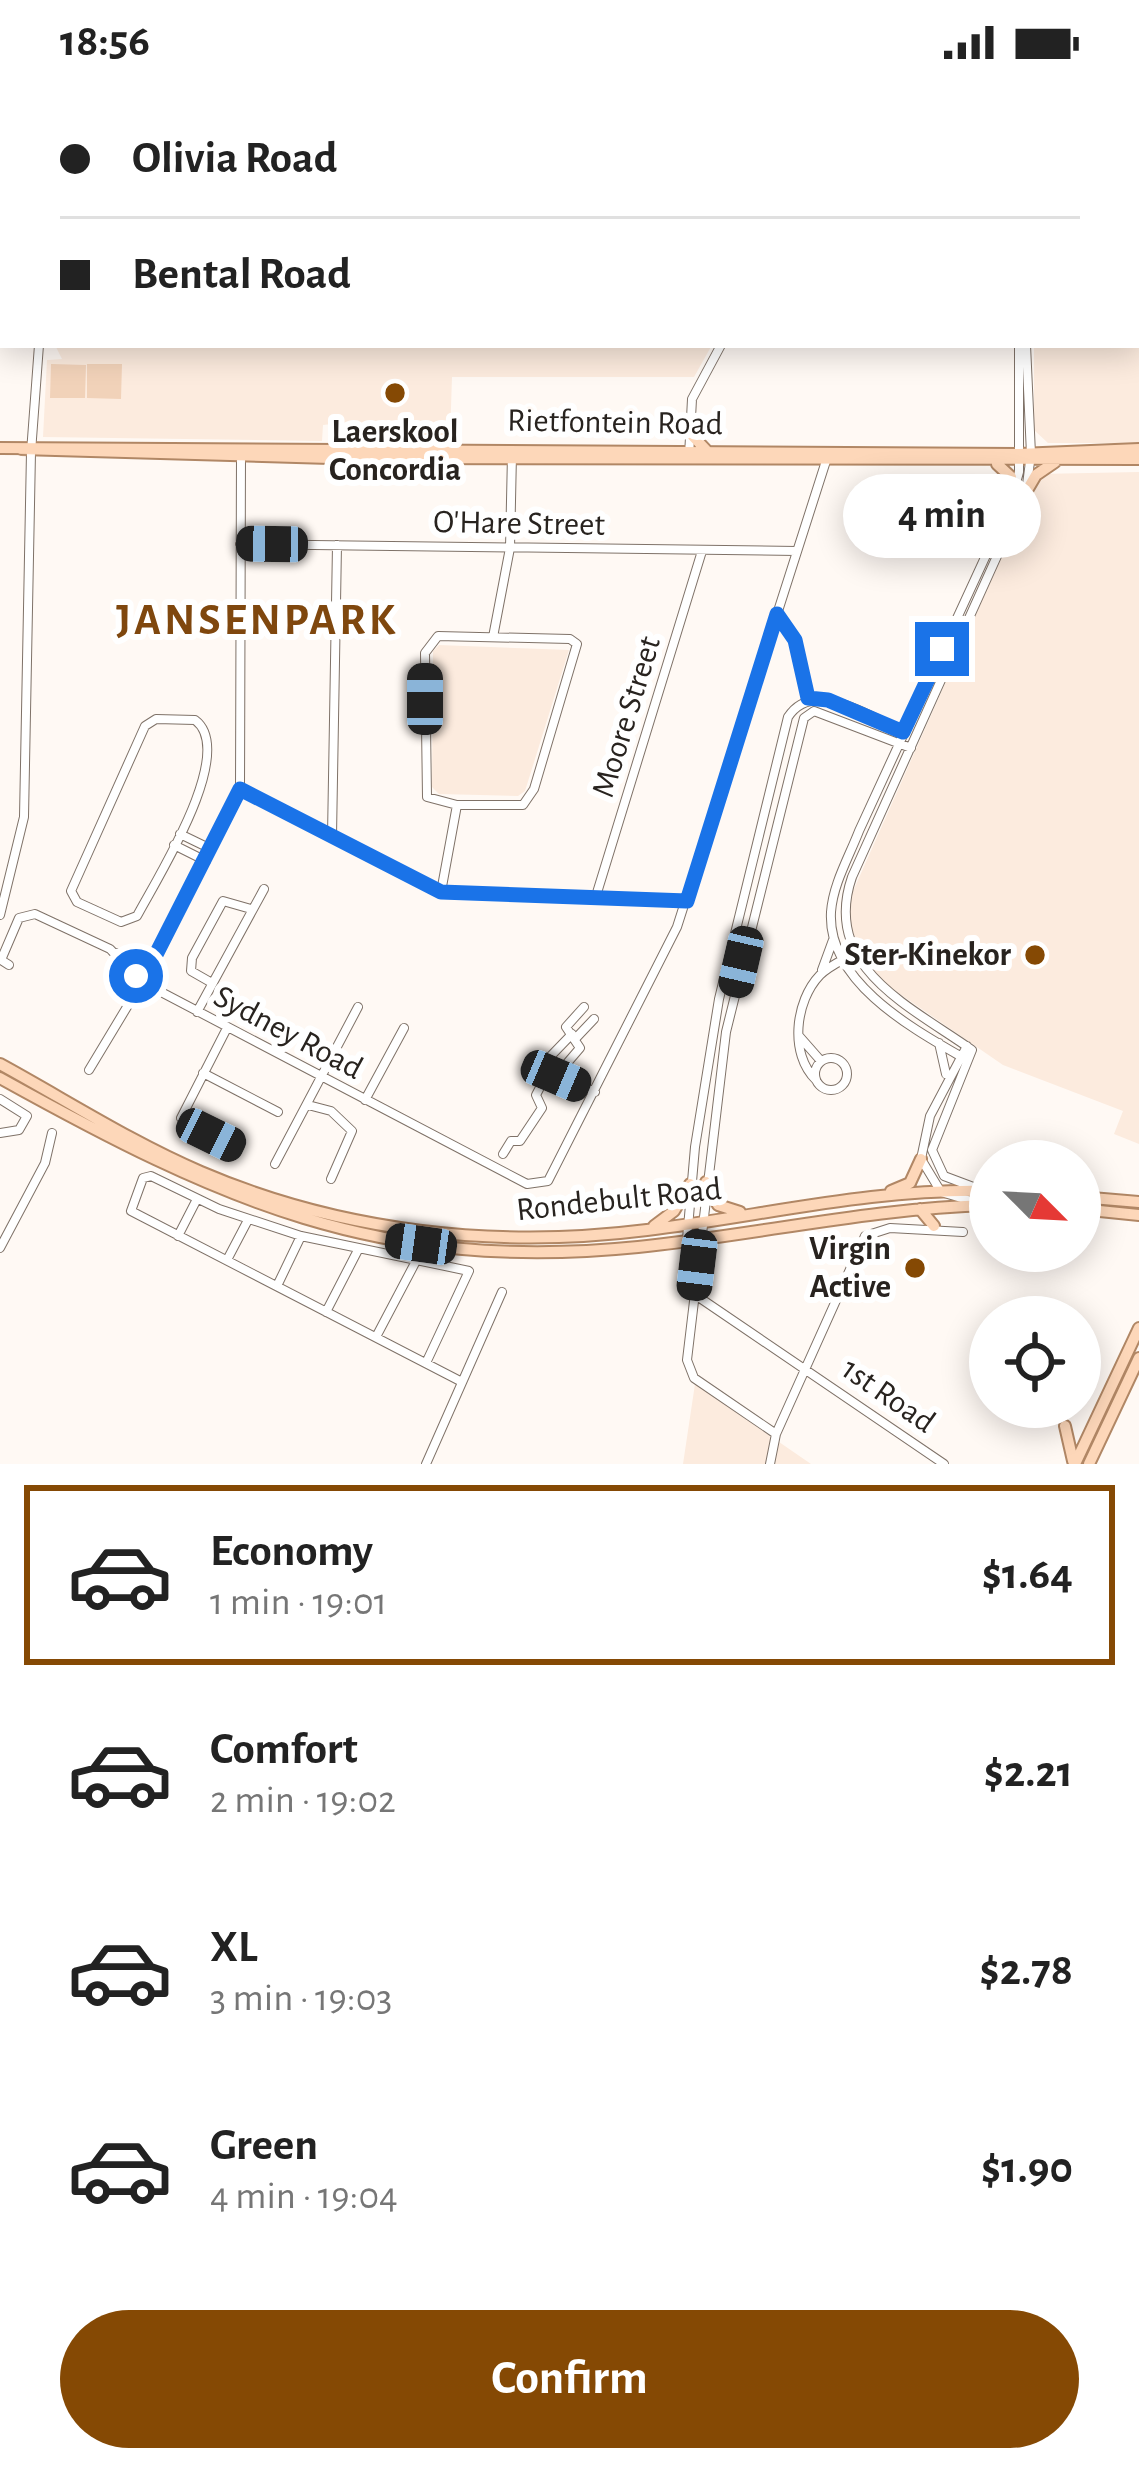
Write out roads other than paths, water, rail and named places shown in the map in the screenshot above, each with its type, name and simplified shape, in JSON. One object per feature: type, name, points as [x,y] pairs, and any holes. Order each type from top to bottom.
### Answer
[{"type":"main road","points":[[688,431],[706,451]]},
{"type":"main road","name":"Rietfontein Road","points":[[0,448],[992,462],[1139,449]]},
{"type":"main road","name":"Rietfontein Road","points":[[689,455],[706,451],[1139,459]]},
{"type":"main road","points":[[1025,492],[1036,475],[1058,460]]},
{"type":"main road","points":[[992,462],[1011,477],[1011,501]]},
{"type":"main road","name":"Rondebult Road","points":[[0,1064],[201,1172],[329,1215],[392,1228],[508,1239],[646,1231],[876,1196],[969,1191]]},
{"type":"main road","name":"Rondebult Road","points":[[0,1078],[184,1176],[330,1227],[431,1246],[572,1251],[969,1206]]},
{"type":"main road","points":[[876,1196],[910,1183],[921,1159]]},
{"type":"main road","points":[[706,1182],[718,1205],[748,1213]]},
{"type":"main road","points":[[646,1231],[674,1211],[690,1184]]},
{"type":"main road","points":[[1101,1199],[1139,1202]]},
{"type":"main road","points":[[920,1208],[934,1226]]},
{"type":"main road","points":[[1101,1211],[1139,1214]]},
{"type":"main road","points":[[1101,1411],[1139,1328]]},
{"type":"main road","points":[[1089,1464],[1134,1380],[1139,1358]]},
{"type":"main road","points":[[1066,1428],[1074,1464]]},
{"type":"main road","points":[[1074,1464],[1092,1428]]},
{"type":"street","points":[[1,907],[24,818],[27,448],[39,348]]},
{"type":"street","points":[[689,455],[692,399],[720,348]]},
{"type":"street","points":[[966,1052],[873,979],[853,954],[845,931],[848,890],[1025,492],[1023,348]]},
{"type":"street","points":[[88,1070],[142,982],[240,789],[241,452]]},
{"type":"street","points":[[493,637],[510,548],[512,454]]},
{"type":"street","points":[[798,1035],[821,1061],[840,1061],[846,1079],[831,1090],[816,1080],[800,1056],[798,1035],[834,937],[837,885],[1011,501],[1025,458]]},
{"type":"street","points":[[594,1019],[545,1061],[552,1074],[595,1092],[687,901],[826,461]]},
{"type":"street","name":"O'Hare Street","points":[[240,544],[796,551]]},
{"type":"street","points":[[332,836],[337,545]]},
{"type":"street","name":"Moore Street","points":[[596,896],[702,550]]},
{"type":"street","points":[[777,614],[795,640],[808,698]]},
{"type":"street","points":[[438,636],[493,637],[570,639],[578,651],[531,797],[517,806],[434,802],[424,792],[426,650],[438,636]]},
{"type":"street","points":[[776,1434],[691,1375],[694,1223],[690,1184],[719,999],[784,730],[794,709],[808,698],[828,700],[916,737]]},
{"type":"street","points":[[694,1223],[706,1182],[729,1016],[800,724],[808,714],[822,711],[911,748]]},
{"type":"street","points":[[157,719],[199,722],[205,734],[204,787],[180,834],[133,921],[121,922],[73,900],[71,891],[145,726],[157,719]]},
{"type":"street","points":[[240,789],[441,892],[687,901]]},
{"type":"street","points":[[441,892],[457,806]]},
{"type":"street","points":[[180,834],[212,849]]},
{"type":"street","points":[[174,845],[206,861]]},
{"type":"street","points":[[197,1012],[264,889]]},
{"type":"street","points":[[212,983],[191,971],[190,963],[219,907],[228,900],[251,909]]},
{"type":"street","name":"Sydney Road","points":[[10,965],[1,960],[19,918],[35,914],[110,950],[142,982],[527,1184],[544,1184],[556,1174],[595,1092]]},
{"type":"street","points":[[834,937],[860,984]]},
{"type":"street","points":[[110,950],[150,967]]},
{"type":"street","points":[[819,976],[853,954]]},
{"type":"street","points":[[819,976],[837,971],[935,1037],[966,1052]]},
{"type":"street","points":[[275,1164],[358,1006]]},
{"type":"street","points":[[503,1154],[511,1141],[520,1141],[542,1108],[536,1093],[580,1048],[567,1025],[584,1007]]},
{"type":"street","points":[[227,1027],[183,1121],[238,1148]]},
{"type":"street","points":[[365,1100],[404,1028]]},
{"type":"street","points":[[935,1037],[945,1054],[946,1082]]},
{"type":"street","points":[[966,1052],[926,1125],[921,1159],[941,1192],[969,1200]]},
{"type":"street","points":[[966,1052],[939,1122],[932,1160],[944,1177],[969,1185]]},
{"type":"street","points":[[816,1080],[821,1061]]},
{"type":"street","points":[[203,1073],[278,1112]]},
{"type":"street","points":[[0,1099],[27,1116],[19,1130],[0,1133]]},
{"type":"street","points":[[307,1105],[331,1111],[350,1127],[348,1148],[331,1179]]},
{"type":"street","points":[[0,1248],[8,1225],[45,1163],[52,1133]]},
{"type":"street","points":[[426,1364],[471,1273],[358,1250],[248,1220],[148,1174],[129,1203],[130,1211],[227,1260],[426,1364],[462,1382]]},
{"type":"street","points":[[178,1236],[197,1199]]},
{"type":"street","points":[[0,1214],[8,1225]]},
{"type":"street","points":[[227,1260],[248,1220]]},
{"type":"street","points":[[770,1464],[776,1434],[865,1236],[890,1228],[934,1226],[963,1232]]},
{"type":"street","points":[[277,1286],[301,1236]]},
{"type":"street","points":[[326,1312],[358,1250]]},
{"type":"street","points":[[376,1337],[416,1263]]},
{"type":"street","points":[[427,1464],[502,1292]]},
{"type":"street","name":"1st Road","points":[[694,1294],[944,1464]]},
{"type":"place","name":"Laerskool Concordia","points":[[395,393]]},
{"type":"place","name":"Ster-Kinekor","points":[[1035,955]]},
{"type":"place","name":"Virgin Active","points":[[915,1268]]},
{"type":"district","name":"JANSENPARK","points":[[257,620]]}]
